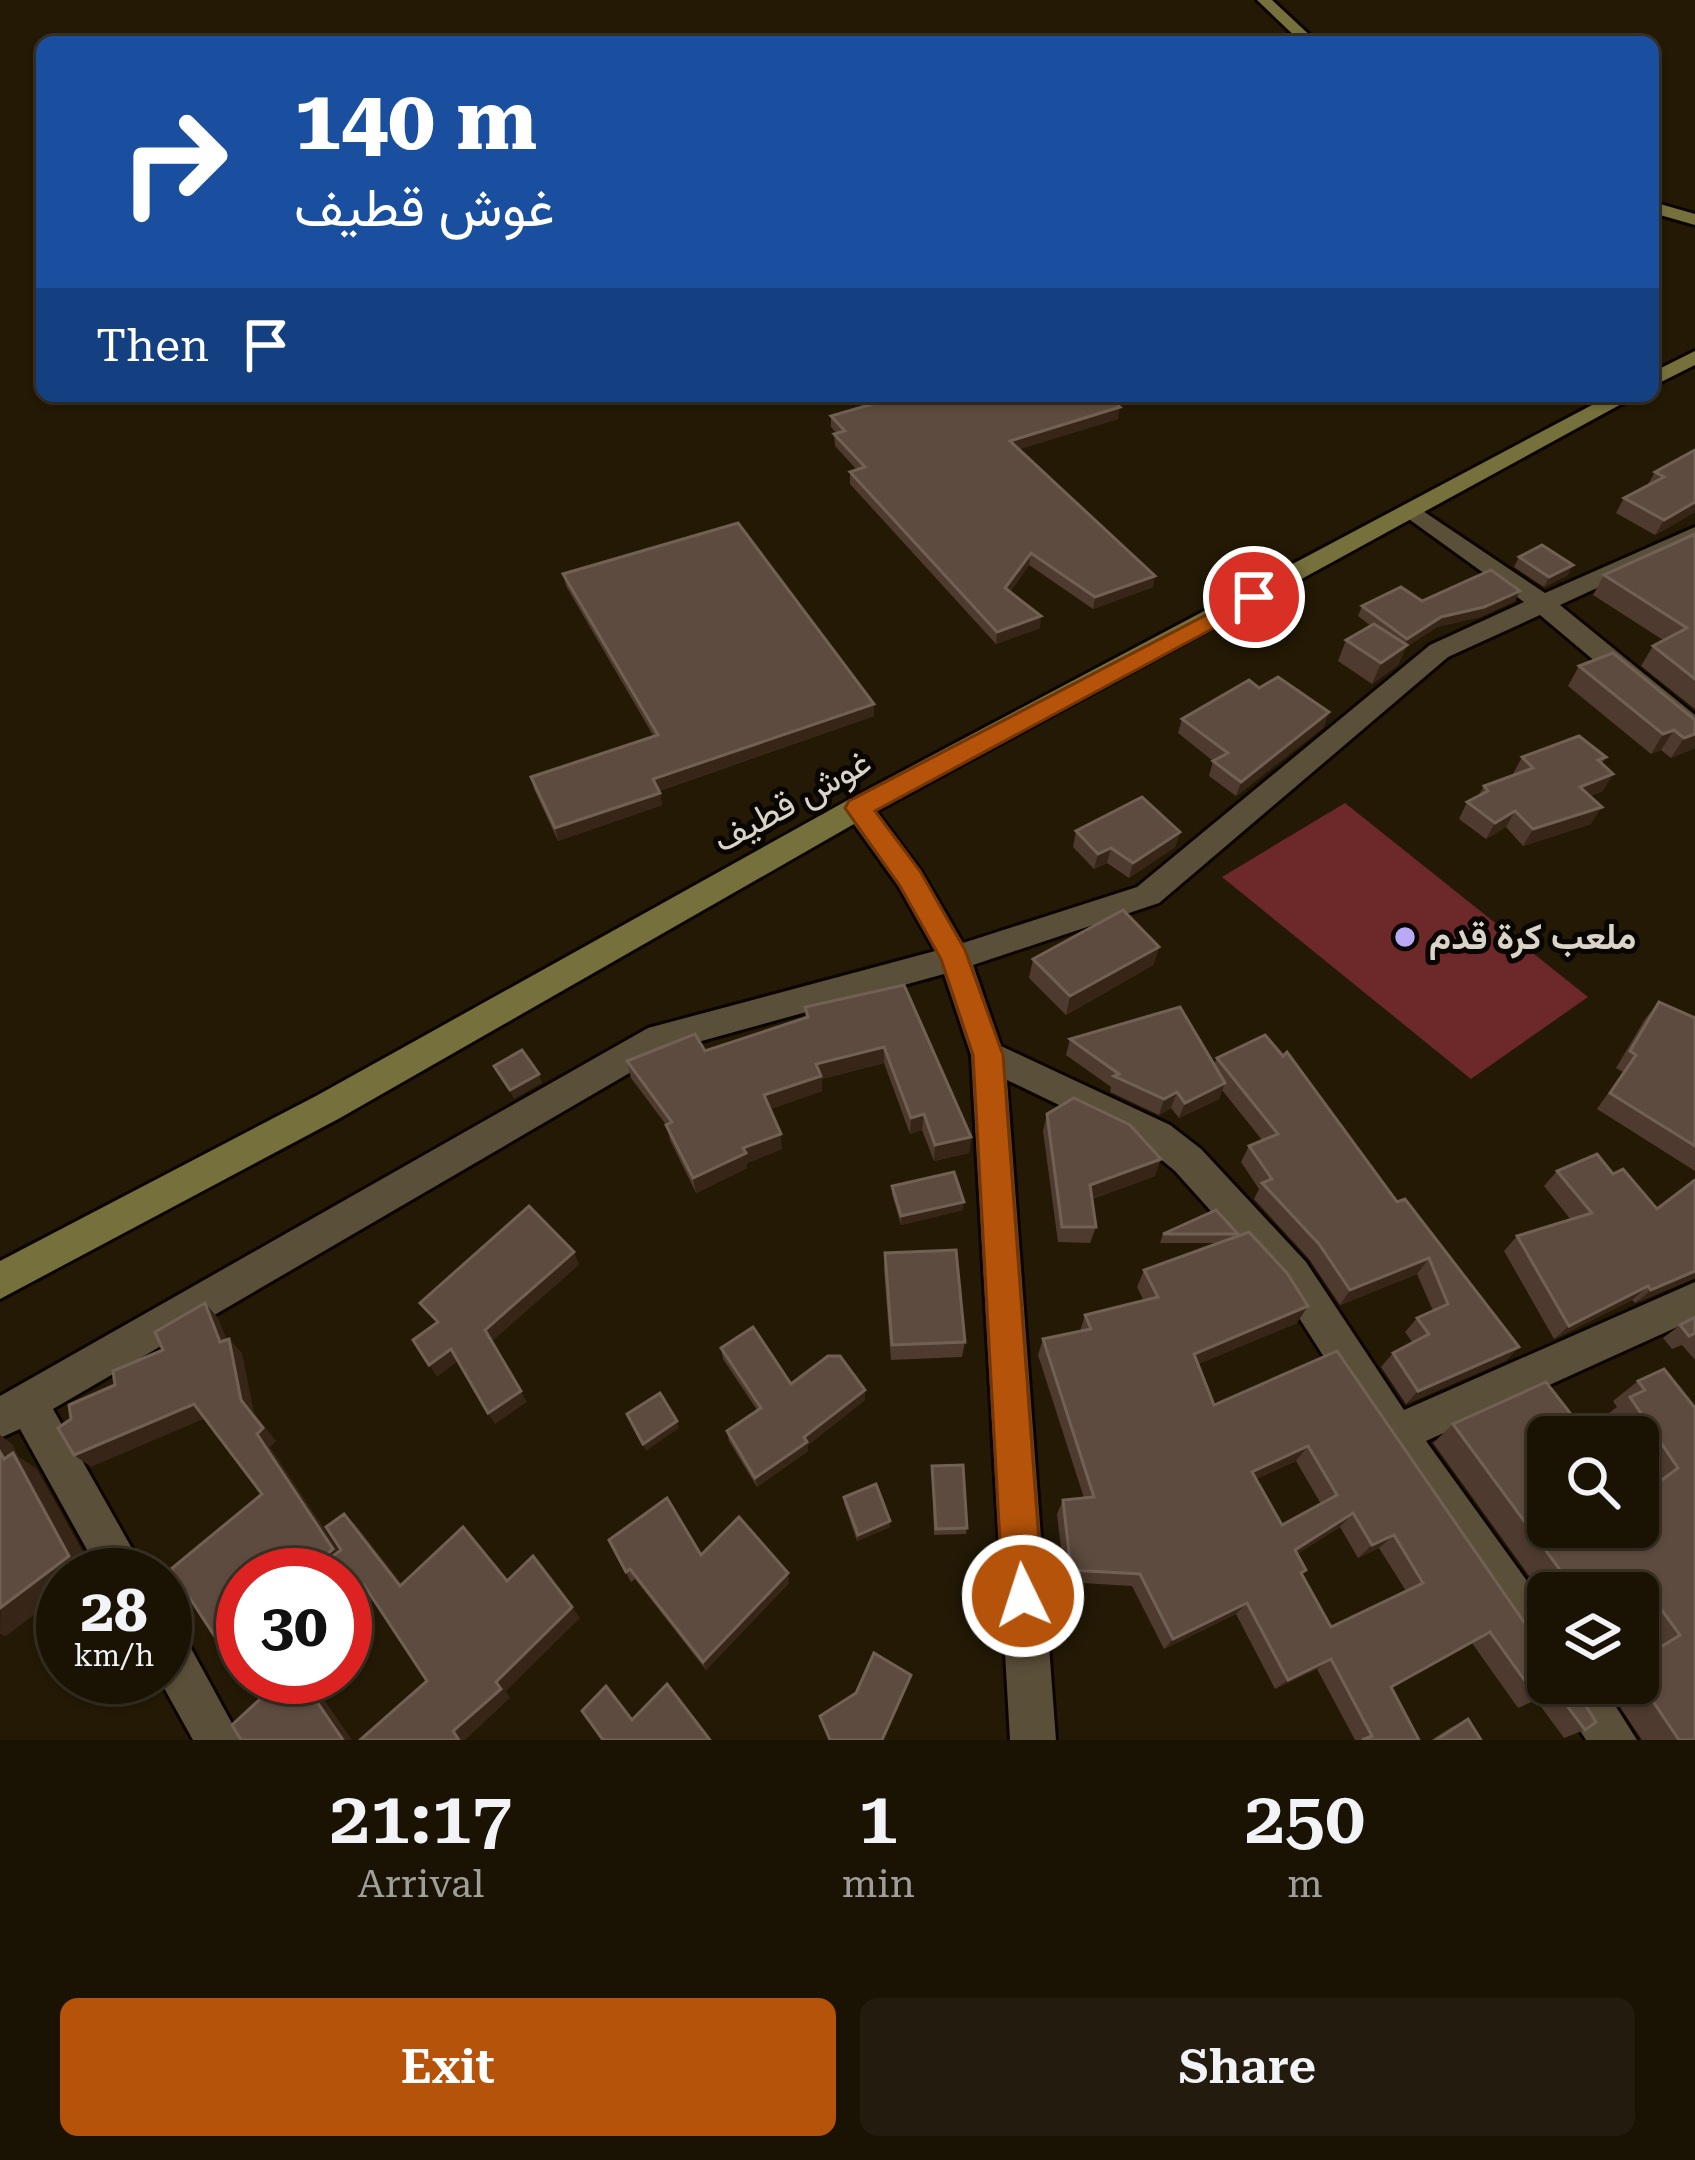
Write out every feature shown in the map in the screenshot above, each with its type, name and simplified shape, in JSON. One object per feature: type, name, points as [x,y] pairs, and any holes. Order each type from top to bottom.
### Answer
[{"type":"main road","points":[[1264,0],[1303,36]]},
{"type":"main road","points":[[1659,209],[1695,220]]},
{"type":"main road","points":[[1659,377],[1695,357]]},
{"type":"main road","name":"غوش قطيف","points":[[0,1281],[328,1107],[858,808],[1614,402]]},
{"type":"street","points":[[1414,512],[1542,603],[1695,730]]},
{"type":"street","points":[[107,1548],[13,1410],[660,1038],[955,958],[1148,895],[1439,651],[1695,534]]},
{"type":"street","points":[[858,808],[910,879],[955,958],[988,1055],[1027,1738]]},
{"type":"street","points":[[988,1055],[1158,1136],[1188,1160],[1293,1275],[1396,1434],[1527,1618]]},
{"type":"street","points":[[1396,1434],[1695,1300]]},
{"type":"street","points":[[192,1694],[218,1740]]},
{"type":"street","points":[[1588,1704],[1614,1740]]},
{"type":"shaded area","name":"ملعب كرة قدم","points":[[1345,803],[1588,997],[1471,1079],[1222,877]]},
{"type":"building","points":[[879,402],[1115,402],[1120,407],[1010,441],[1155,576],[1095,597],[1031,553],[1005,588],[1041,616],[997,632],[850,472],[865,467],[834,434],[845,431],[831,416]]},
{"type":"building","points":[[1695,450],[1695,502],[1664,520],[1624,498],[1664,477],[1655,472]]},
{"type":"building","points":[[738,523],[874,704],[653,779],[660,793],[555,828],[531,777],[658,735],[563,574]]},
{"type":"building","points":[[1695,534],[1695,679],[1653,646],[1687,628],[1604,575]]},
{"type":"building","points":[[1542,545],[1573,565],[1549,577],[1519,557]]},
{"type":"building","points":[[1491,570],[1520,591],[1484,607],[1441,617],[1407,639],[1362,606],[1401,587],[1422,601]]},
{"type":"building","points":[[1374,624],[1407,645],[1381,663],[1346,640]]},
{"type":"building","points":[[1613,653],[1695,720],[1695,734],[1684,738],[1674,730],[1663,734],[1579,666]]},
{"type":"building","points":[[1278,677],[1329,712],[1241,782],[1213,761],[1228,753],[1182,719],[1249,680],[1259,688]]},
{"type":"building","points":[[1579,736],[1606,757],[1598,760],[1613,774],[1580,787],[1602,807],[1533,829],[1515,811],[1495,823],[1467,802],[1488,791],[1484,786],[1533,768],[1522,757]]},
{"type":"building","points":[[1142,797],[1180,832],[1133,863],[1111,848],[1098,854],[1076,831]]},
{"type":"building","points":[[1123,910],[1159,947],[1070,996],[1033,959]]},
{"type":"building","points":[[904,985],[971,1137],[935,1145],[924,1114],[911,1118],[884,1047],[816,1064],[821,1076],[764,1095],[781,1134],[743,1148],[746,1153],[693,1178],[666,1125],[672,1122],[627,1061],[695,1034],[705,1051],[808,1017],[805,1007]]},
{"type":"building","points":[[1659,1002],[1695,1018],[1695,1146],[1610,1093],[1636,1055],[1630,1051]]},
{"type":"building","points":[[1180,1007],[1225,1083],[1185,1103],[1177,1092],[1164,1099],[1114,1076],[1119,1074],[1070,1039]]},
{"type":"building","points":[[1265,1035],[1283,1056],[1287,1052],[1397,1202],[1405,1199],[1519,1347],[1418,1391],[1393,1353],[1429,1334],[1417,1318],[1448,1304],[1429,1258],[1350,1290],[1319,1244],[1262,1183],[1272,1179],[1249,1146],[1278,1134],[1217,1058]]},
{"type":"building","points":[[522,1050],[539,1074],[510,1090],[494,1066]]},
{"type":"building","points":[[1074,1098],[1130,1125],[1161,1159],[1090,1185],[1096,1227],[1062,1227],[1047,1114]]},
{"type":"building","points":[[1597,1154],[1613,1174],[1623,1169],[1657,1209],[1695,1180],[1695,1271],[1651,1290],[1648,1286],[1569,1326],[1517,1236],[1592,1213],[1557,1171]]},
{"type":"building","points":[[954,1172],[964,1202],[901,1216],[892,1186]]},
{"type":"building","points":[[529,1206],[574,1252],[485,1330],[521,1391],[488,1413],[451,1349],[429,1365],[413,1340],[438,1322],[420,1303]]},
{"type":"building","points":[[1216,1210],[1238,1234],[1163,1234]]},
{"type":"building","points":[[1249,1232],[1287,1273],[1308,1306],[1194,1354],[1214,1405],[1337,1351],[1527,1627],[1527,1684],[1490,1632],[1391,1687],[1419,1740],[1362,1740],[1372,1736],[1331,1659],[1288,1680],[1247,1603],[1173,1639],[1140,1574],[1071,1570],[1063,1500],[1094,1497],[1043,1339],[1091,1329],[1085,1315],[1158,1297],[1144,1270]],"holes":[[[1308,1446],[1337,1495],[1282,1525],[1252,1472]],[[1353,1513],[1372,1545],[1394,1535],[1423,1583],[1331,1627],[1301,1573],[1306,1570],[1295,1550]]]},
{"type":"building","points":[[956,1250],[965,1342],[892,1345],[885,1253]]},
{"type":"building","points":[[205,1303],[220,1342],[229,1339],[241,1400],[263,1428],[257,1434],[332,1548],[216,1548],[216,1638],[192,1601],[192,1552],[262,1494],[194,1404],[74,1455],[58,1428],[71,1419],[69,1405],[115,1385],[113,1371],[163,1350],[155,1332]]},
{"type":"building","points":[[1695,1317],[1695,1333],[1689,1336],[1680,1325]]},
{"type":"building","points":[[753,1327],[791,1384],[828,1356],[840,1356],[865,1390],[804,1437],[807,1442],[755,1478],[727,1431],[761,1408],[721,1348]]},
{"type":"building","points":[[1664,1369],[1695,1408],[1695,1740],[1679,1740],[1655,1704],[1659,1704],[1659,1648],[1680,1635],[1659,1606],[1659,1572],[1562,1572],[1544,1548],[1659,1548],[1659,1482],[1678,1468],[1659,1440],[1659,1416],[1643,1416],[1630,1397],[1645,1390],[1638,1381]]},
{"type":"building","points":[[1546,1382],[1572,1416],[1527,1416],[1527,1525],[1453,1424]]},
{"type":"building","points":[[660,1393],[677,1421],[643,1444],[627,1414]]},
{"type":"building","points":[[0,1452],[4,1459],[13,1453],[65,1548],[36,1548],[36,1581],[0,1608]]},
{"type":"building","points":[[963,1465],[967,1528],[936,1529],[932,1466]]},
{"type":"building","points":[[876,1484],[890,1521],[858,1535],[844,1497]]},
{"type":"building","points":[[667,1498],[701,1555],[739,1517],[788,1573],[703,1662],[630,1569],[626,1572],[609,1540]]},
{"type":"building","points":[[344,1514],[370,1548],[340,1548],[326,1527]]},
{"type":"building","points":[[463,1527],[507,1581],[533,1556],[572,1607],[496,1682],[501,1689],[453,1731],[459,1740],[360,1740],[427,1681],[372,1597],[372,1550],[400,1586]]},
{"type":"building","points":[[874,1653],[911,1675],[882,1740],[830,1740],[820,1716],[856,1693]]},
{"type":"building","points":[[667,1684],[710,1740],[603,1740],[582,1711],[606,1686],[632,1720]]},
{"type":"building","points":[[255,1704],[318,1704],[343,1740],[241,1740],[232,1725]]},
{"type":"building","points":[[1566,1704],[1585,1704],[1596,1722],[1585,1730]]},
{"type":"building","points":[[1468,1719],[1481,1740],[1436,1740]]},
{"type":"place","name":"ملعب كرة قدم","points":[[1405,937]]},
{"type":"route","points":[[1023,1596],[988,1055],[955,958],[910,879],[858,808],[1254,597]]}]
